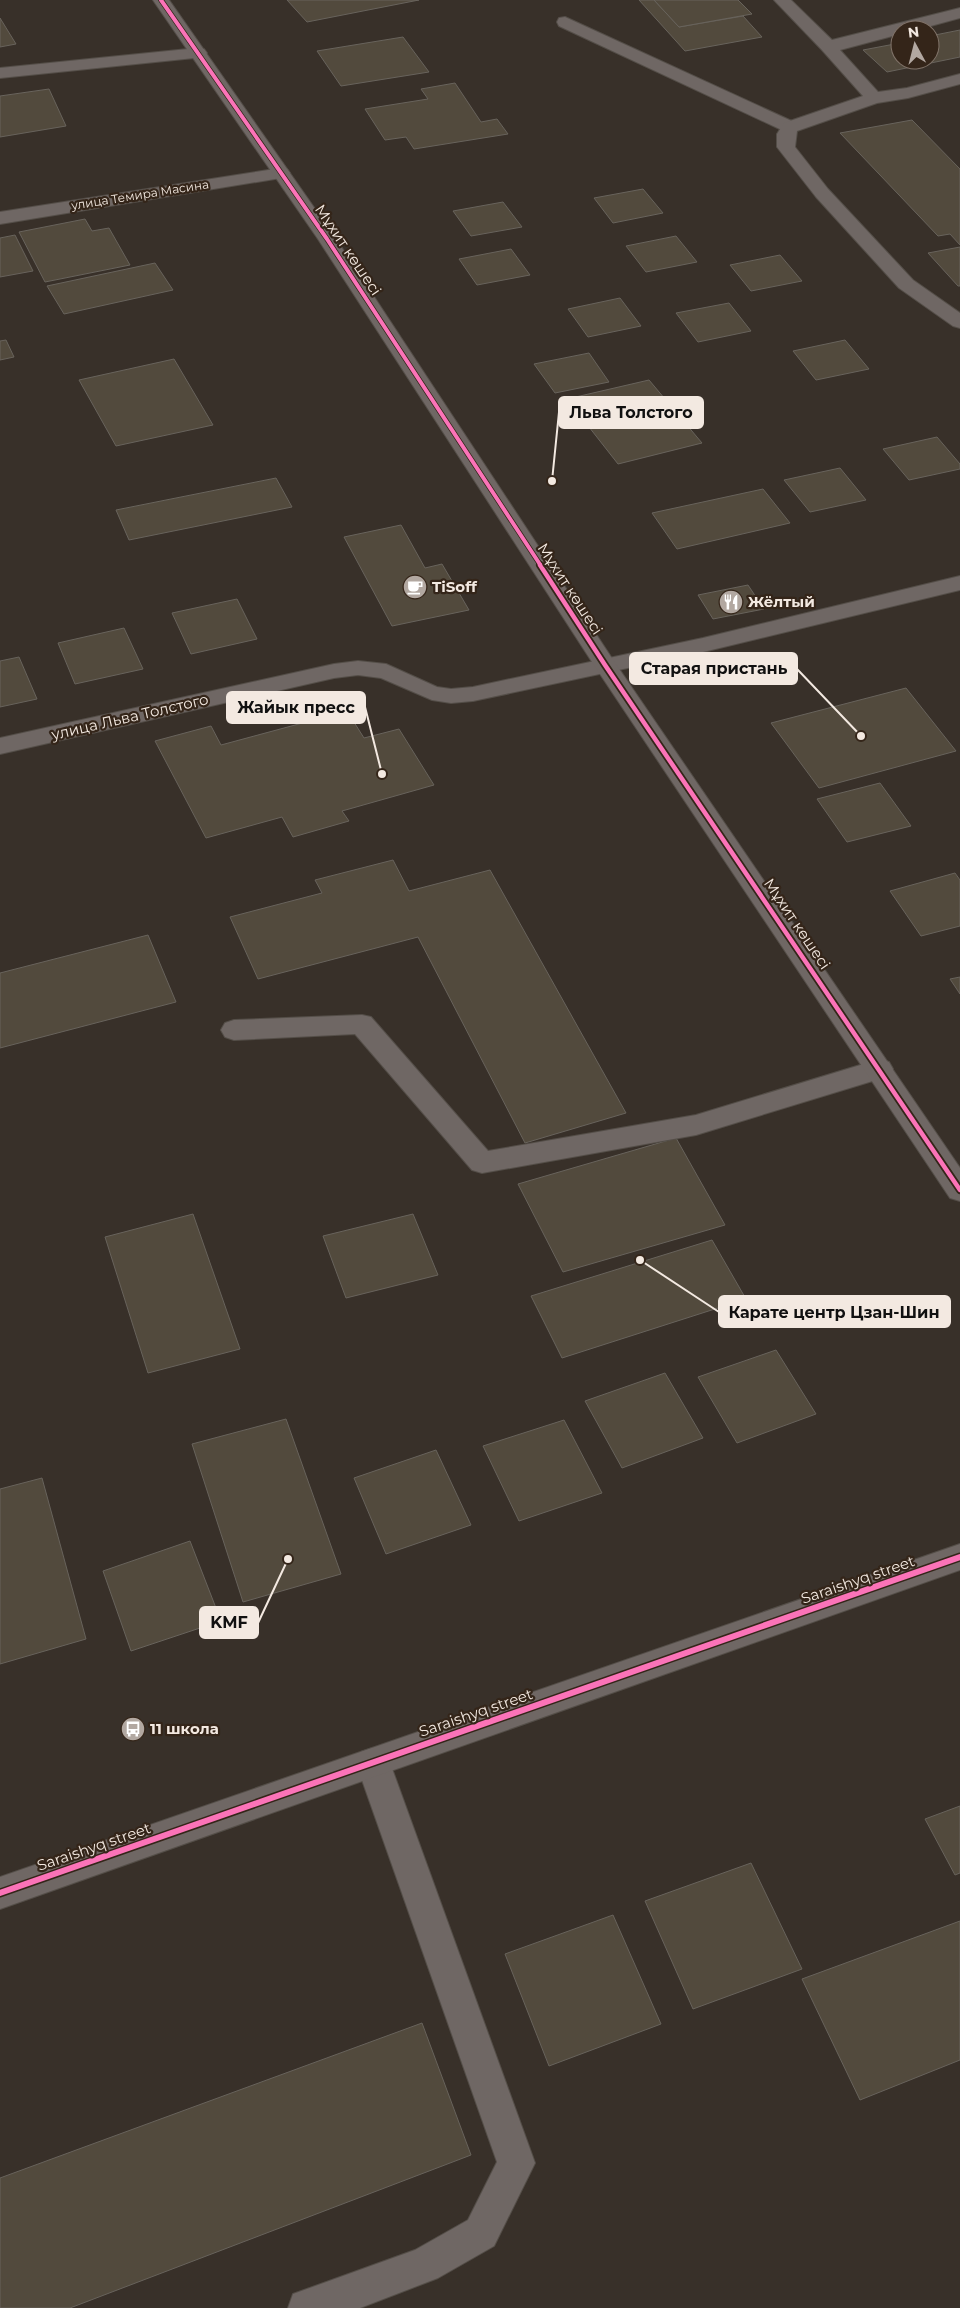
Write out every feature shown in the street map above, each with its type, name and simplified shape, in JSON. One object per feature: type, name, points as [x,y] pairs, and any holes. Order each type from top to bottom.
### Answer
[{"type":"street","name":"Мұхит көшесі","points":[[161,0],[327,239],[605,665],[880,1069],[960,1190]]},
{"type":"street","points":[[782,0],[828,46],[874,98]]},
{"type":"street","points":[[828,46],[845,44],[960,13]]},
{"type":"street","points":[[565,22],[790,127]]},
{"type":"street","points":[[0,73],[198,53]]},
{"type":"street","points":[[960,79],[908,93],[874,98],[790,127],[786,134],[786,147],[822,193],[906,284],[960,322]]},
{"type":"street","name":"улица Темира Масина","points":[[0,218],[281,173]]},
{"type":"street","name":"улица Льва Толстого","points":[[0,746],[334,671],[358,668],[386,671],[432,693],[451,696],[473,694],[703,645],[960,583]]},
{"type":"street","points":[[234,1030],[362,1024],[482,1163],[696,1125],[880,1069]]},
{"type":"street","name":"Saraishyq street","points":[[0,1893],[960,1557]]},
{"type":"street","points":[[307,2308],[425,2265],[481,2233],[516,2164],[373,1762]]},
{"type":"building","points":[[287,0],[419,0],[307,22]]},
{"type":"building","points":[[639,0],[654,0],[679,27],[743,16],[762,37],[685,51]]},
{"type":"building","points":[[654,0],[738,0],[752,14],[679,27]]},
{"type":"building","points":[[0,18],[16,44],[0,47]]},
{"type":"building","points":[[960,30],[960,57],[940,61],[940,34]]},
{"type":"building","points":[[403,37],[429,72],[341,86],[317,51]]},
{"type":"building","points":[[890,45],[890,70],[897,70],[887,72],[863,50]]},
{"type":"building","points":[[455,83],[481,122],[497,119],[508,134],[414,149],[406,137],[385,140],[365,109],[428,99],[421,89]]},
{"type":"building","points":[[49,89],[66,126],[0,137],[0,96]]},
{"type":"building","points":[[912,120],[960,169],[960,245],[950,234],[938,236],[840,133]]},
{"type":"building","points":[[643,189],[663,213],[613,223],[594,198]]},
{"type":"building","points":[[503,202],[522,227],[471,236],[453,211]]},
{"type":"building","points":[[85,219],[92,231],[109,228],[130,265],[45,282],[19,232]]},
{"type":"building","points":[[15,235],[33,271],[0,277],[0,238]]},
{"type":"building","points":[[676,236],[697,262],[646,272],[626,246]]},
{"type":"building","points":[[960,247],[960,286],[958,286],[928,253]]},
{"type":"building","points":[[511,249],[530,275],[477,285],[459,259]]},
{"type":"building","points":[[780,255],[802,281],[751,291],[730,265]]},
{"type":"building","points":[[155,263],[173,290],[64,314],[47,286]]},
{"type":"building","points":[[620,298],[641,326],[588,337],[568,309]]},
{"type":"building","points":[[729,303],[751,331],[698,342],[676,313]]},
{"type":"building","points":[[6,340],[14,357],[0,360],[0,341]]},
{"type":"building","points":[[845,340],[869,369],[816,380],[793,351]]},
{"type":"building","points":[[589,353],[609,382],[555,393],[534,364]]},
{"type":"building","points":[[174,359],[213,425],[116,446],[79,380]]},
{"type":"building","points":[[649,380],[702,443],[618,464],[567,399]]},
{"type":"building","points":[[937,437],[960,464],[960,469],[909,480],[883,449]]},
{"type":"building","points":[[840,468],[866,500],[810,512],[784,480]]},
{"type":"building","points":[[276,478],[292,507],[129,540],[116,510]]},
{"type":"building","points":[[763,489],[790,523],[677,549],[652,513]]},
{"type":"building","points":[[401,525],[425,568],[442,564],[469,610],[392,626],[344,537]]},
{"type":"building","name":"Жёлтый","points":[[748,585],[764,609],[713,619],[698,595]]},
{"type":"building","points":[[237,599],[257,639],[191,654],[172,613]]},
{"type":"building","points":[[124,628],[143,669],[75,684],[58,643]]},
{"type":"building","points":[[19,657],[37,699],[0,707],[0,661]]},
{"type":"building","points":[[906,688],[956,751],[819,788],[771,723]]},
{"type":"building","points":[[347,711],[364,738],[399,729],[434,785],[342,811],[349,821],[293,837],[282,817],[206,838],[155,741],[211,726],[221,745]]},
{"type":"building","points":[[880,783],[911,826],[847,842],[817,799]]},
{"type":"building","points":[[393,860],[409,891],[490,870],[626,1113],[525,1143],[418,937],[258,979],[230,917],[322,893],[315,880]]},
{"type":"building","points":[[955,873],[960,880],[960,926],[921,936],[890,891]]},
{"type":"building","points":[[148,935],[176,1002],[0,1048],[0,973]]},
{"type":"building","points":[[960,977],[960,994],[950,979]]},
{"type":"building","points":[[676,1138],[725,1225],[563,1272],[518,1184]]},
{"type":"building","points":[[193,1214],[240,1349],[148,1373],[105,1237]]},
{"type":"building","points":[[413,1214],[438,1275],[346,1298],[323,1236]]},
{"type":"building","points":[[712,1240],[746,1299],[562,1358],[531,1296]]},
{"type":"building","points":[[776,1350],[816,1414],[737,1443],[698,1377]]},
{"type":"building","points":[[665,1373],[703,1438],[622,1468],[585,1401]]},
{"type":"building","points":[[286,1419],[341,1574],[243,1602],[192,1444]]},
{"type":"building","points":[[564,1420],[602,1493],[519,1521],[483,1446]]},
{"type":"building","points":[[436,1450],[471,1525],[386,1554],[354,1478]]},
{"type":"building","points":[[42,1478],[86,1639],[0,1664],[0,1489]]},
{"type":"building","points":[[190,1541],[221,1621],[131,1651],[103,1571]]},
{"type":"building","points":[[960,1806],[960,1873],[955,1875],[925,1819]]},
{"type":"building","points":[[751,1863],[802,1969],[693,2009],[645,1901]]},
{"type":"building","points":[[613,1915],[661,2024],[549,2066],[505,1954]]},
{"type":"building","points":[[960,1921],[960,2060],[860,2100],[802,1979]]},
{"type":"building","points":[[422,2023],[471,2155],[70,2308],[0,2308],[0,2178]]},
{"type":"cycle path","points":[[161,0],[327,239],[605,665],[880,1069],[960,1190]]},
{"type":"cycle path","points":[[0,1893],[960,1557]]},
{"type":"place","name":"Льва Толстого","points":[[552,481]]},
{"type":"place","name":"TiSoff","points":[[415,587]]},
{"type":"place","name":"Жёлтый","points":[[731,602]]},
{"type":"place","name":"Старая пристань","points":[[861,736]]},
{"type":"place","name":"Жайык пресс","points":[[382,774]]},
{"type":"place","name":"Карате центр Цзан-Шин","points":[[640,1260]]},
{"type":"place","name":"KMF","points":[[288,1559]]},
{"type":"place","name":"11 школа","points":[[133,1729]]}]
